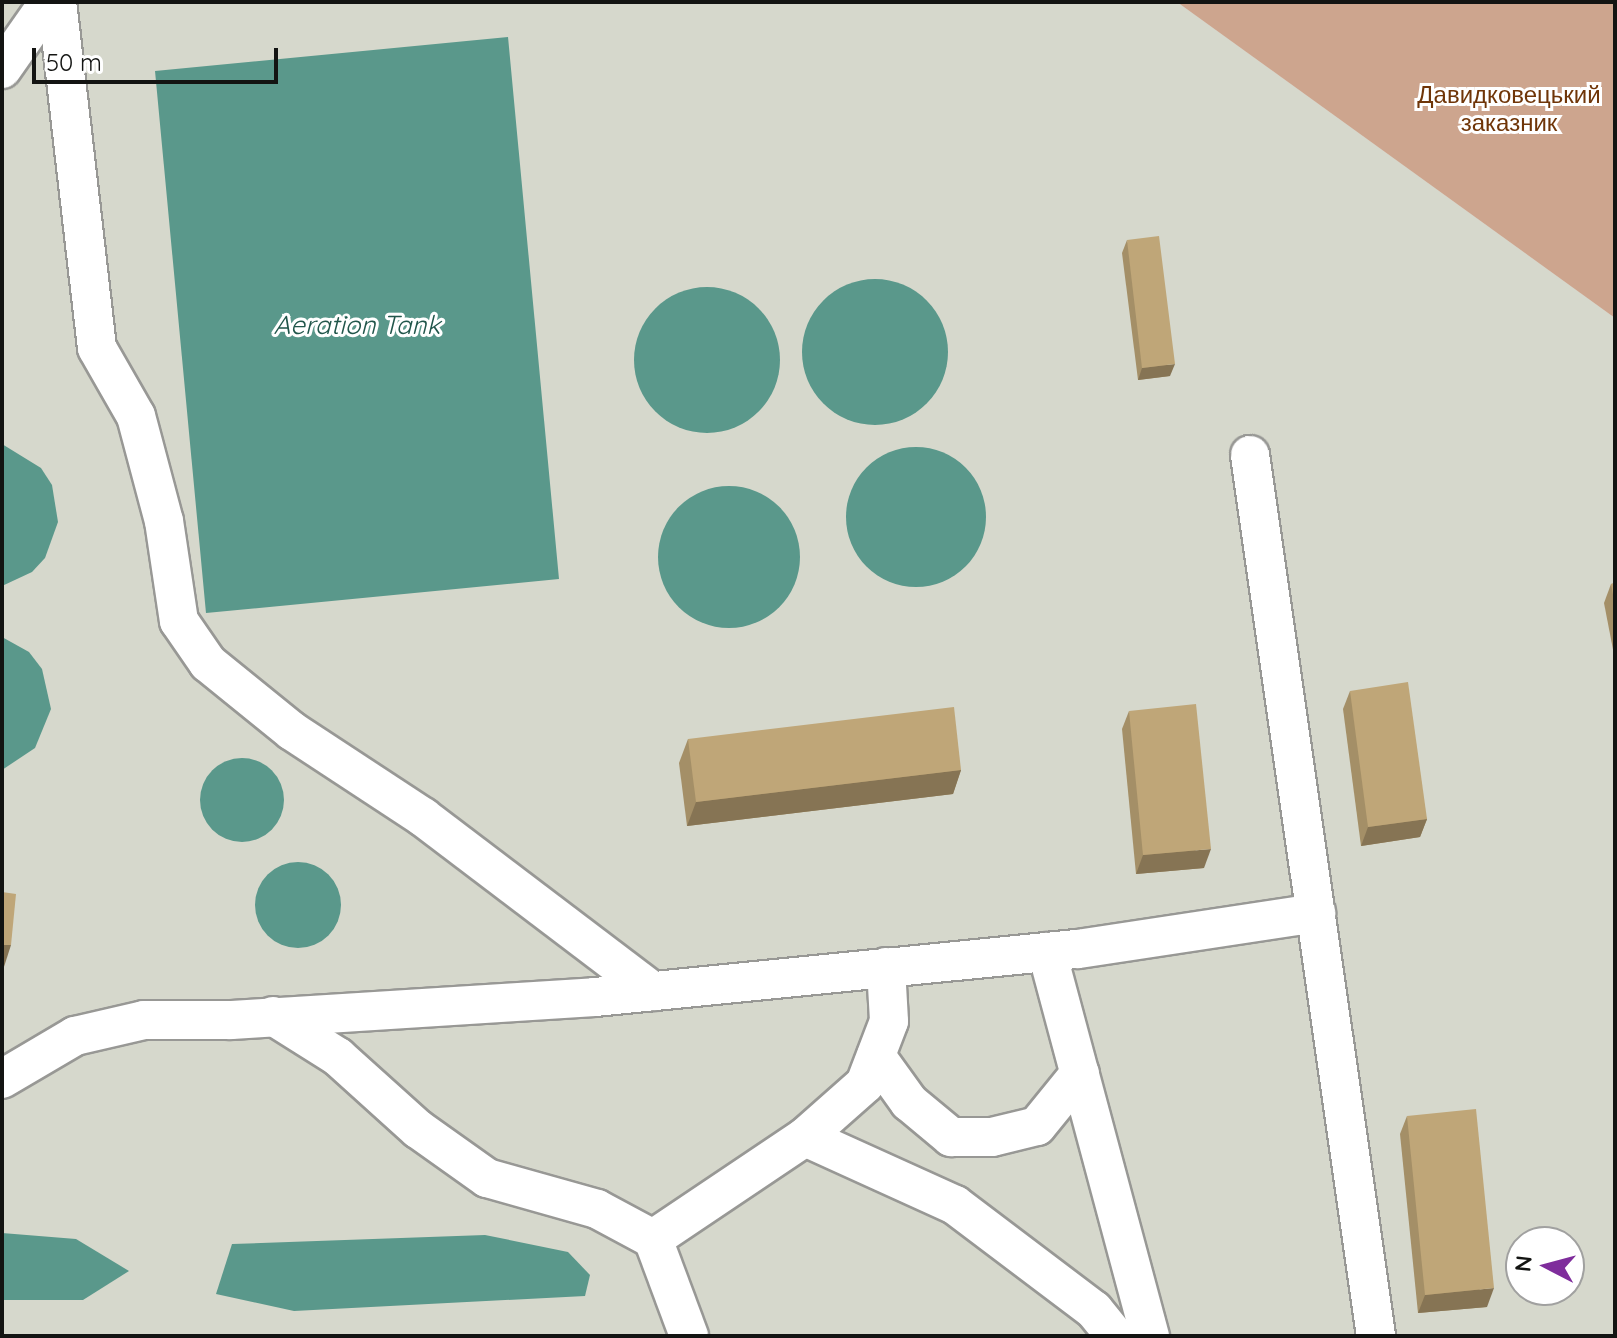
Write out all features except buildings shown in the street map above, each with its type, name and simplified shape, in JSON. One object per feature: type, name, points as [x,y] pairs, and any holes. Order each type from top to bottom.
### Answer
[{"type":"street","points":[[2,69],[49,2]]},
{"type":"street","points":[[57,2],[97,348],[136,416],[164,521],[179,621],[208,663],[292,731],[423,817],[652,991]]},
{"type":"street","points":[[1250,455],[1376,1336]]},
{"type":"street","points":[[2,1079],[75,1036],[144,1020],[492,1006],[1047,952],[1316,913]]},
{"type":"street","points":[[1047,952],[1150,1336]]},
{"type":"street","points":[[653,1239],[805,1137],[865,1084],[889,1021],[886,967]]},
{"type":"street","points":[[273,1016],[338,1057],[418,1129],[487,1178],[597,1209],[653,1239],[689,1336]]},
{"type":"street","points":[[876,1056],[909,1102],[951,1137],[992,1137],[1037,1126],[1080,1073]]},
{"type":"street","points":[[805,1137],[955,1205],[1094,1310],[1115,1336]]},
{"type":"shaded area","points":[[2,2],[1177,2],[1615,318],[1615,1336],[2,1336]]},
{"type":"green space","name":"Давидковецький заказник","points":[[1177,2],[1615,2],[1615,318]]},
{"type":"water","name":"Aeration Tank","points":[[508,37],[559,579],[206,613],[155,71]]},
{"type":"water","points":[[875,279],[903,285],[926,301],[942,324],[948,352],[942,380],[926,403],[903,419],[875,425],[847,419],[824,403],[808,380],[802,352],[808,324],[824,301],[847,285]]},
{"type":"water","points":[[707,287],[735,293],[758,309],[774,332],[780,360],[774,388],[758,411],[735,427],[707,433],[679,427],[656,411],[640,388],[634,360],[640,332],[656,309],[679,293]]},
{"type":"water","points":[[2,444],[41,468],[52,485],[58,522],[45,558],[32,572],[2,586]]},
{"type":"water","points":[[916,447],[943,453],[965,468],[980,490],[986,517],[980,544],[965,566],[943,581],[916,587],[889,581],[867,566],[852,544],[846,517],[852,490],[867,468],[889,453]]},
{"type":"water","points":[[729,486],[756,491],[779,507],[795,530],[800,557],[795,584],[779,607],[756,623],[729,628],[702,623],[679,607],[663,584],[658,557],[663,530],[679,507],[702,491]]},
{"type":"water","points":[[2,637],[29,652],[42,669],[51,709],[35,748],[2,770]]},
{"type":"water","points":[[242,758],[258,761],[272,770],[281,784],[284,800],[281,816],[272,830],[258,839],[242,842],[226,839],[212,830],[203,816],[200,800],[203,784],[212,770],[226,761]]},
{"type":"water","points":[[298,862],[322,869],[334,881],[341,905],[334,929],[322,941],[298,948],[274,941],[262,929],[255,905],[262,881],[274,869]]},
{"type":"water","points":[[2,1233],[76,1239],[129,1271],[83,1300],[2,1300]]},
{"type":"water","points":[[485,1235],[568,1252],[590,1275],[585,1296],[294,1311],[216,1294],[232,1244]]}]
